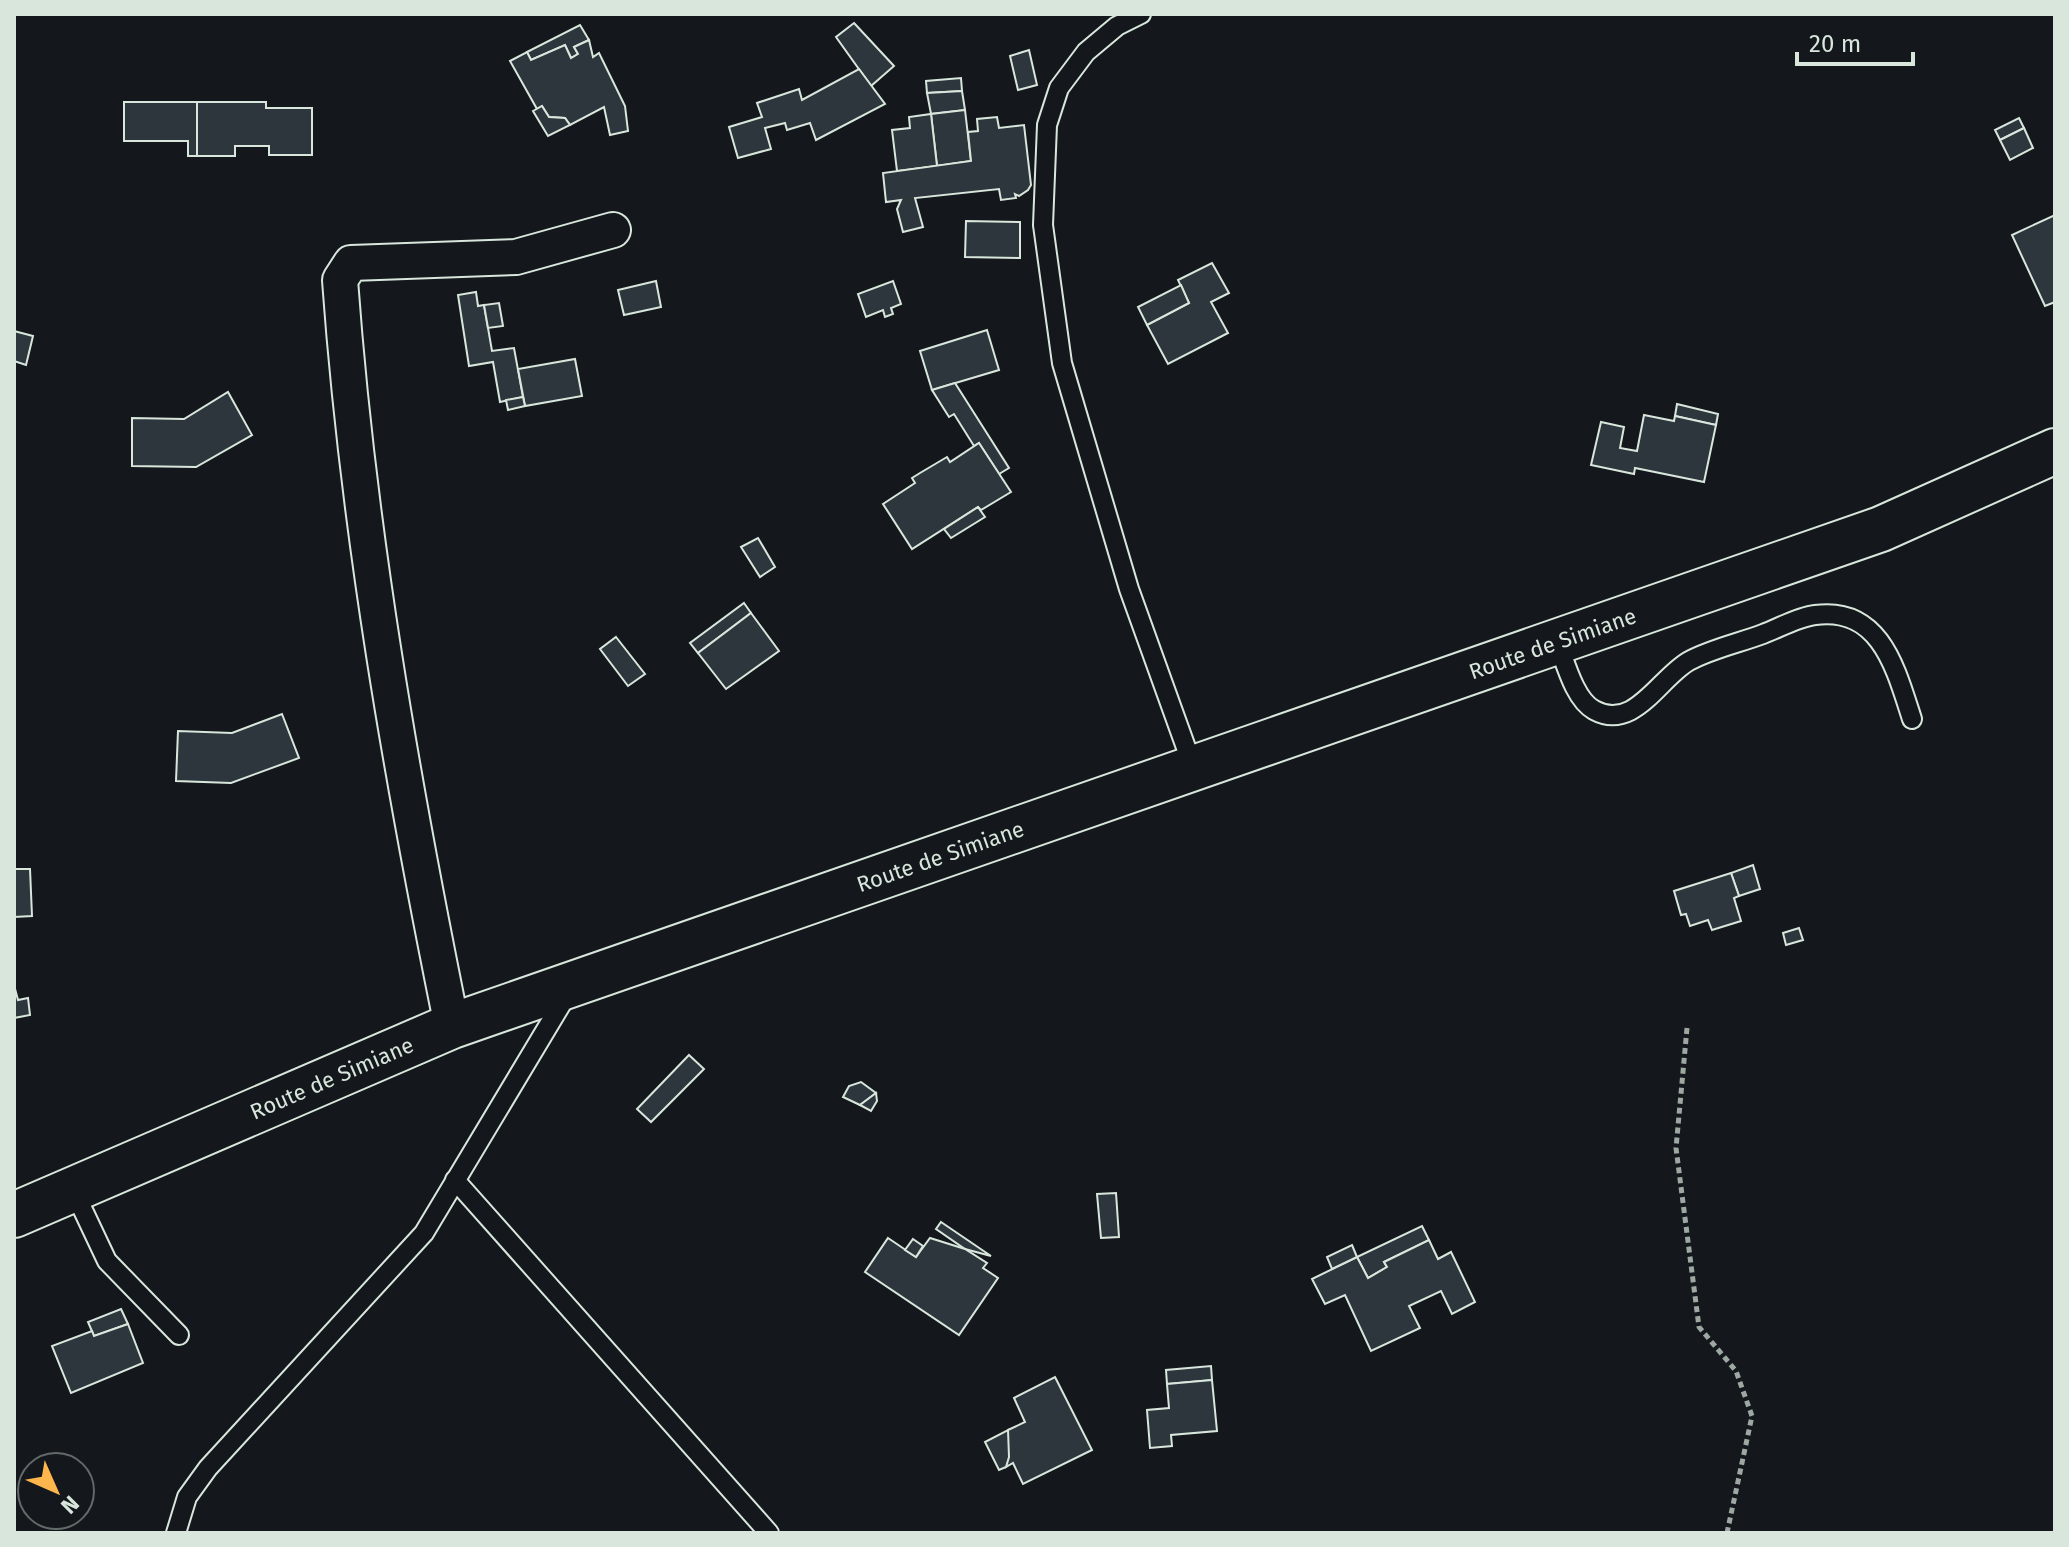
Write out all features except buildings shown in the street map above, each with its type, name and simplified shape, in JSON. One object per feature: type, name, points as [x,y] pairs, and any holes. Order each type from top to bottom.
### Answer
[{"type":"main road","name":"Route de Simiane","points":[[14,1215],[452,1026],[578,975],[1881,529],[2055,451]]},
{"type":"street","points":[[452,1026],[414,840],[377,602],[340,280],[351,263],[516,257],[613,230]]},
{"type":"lane","points":[[1141,14],[1117,26],[1086,52],[1059,88],[1047,125],[1043,225],[1062,363],[1129,589],[1193,767]]},
{"type":"lane","points":[[1557,641],[1578,691],[1593,710],[1617,716],[1639,707],[1660,684],[1689,661],[1815,615],[1851,619],[1877,636],[1894,662],[1912,719]]},
{"type":"lane","points":[[176,1533],[187,1497],[208,1468],[424,1233],[578,975]]},
{"type":"lane","points":[[455,1180],[769,1533]]},
{"type":"lane","points":[[73,1189],[107,1261],[179,1335]]},
{"type":"path","points":[[1687,1028],[1676,1148],[1699,1327],[1736,1371],[1752,1416],[1727,1533]]}]
